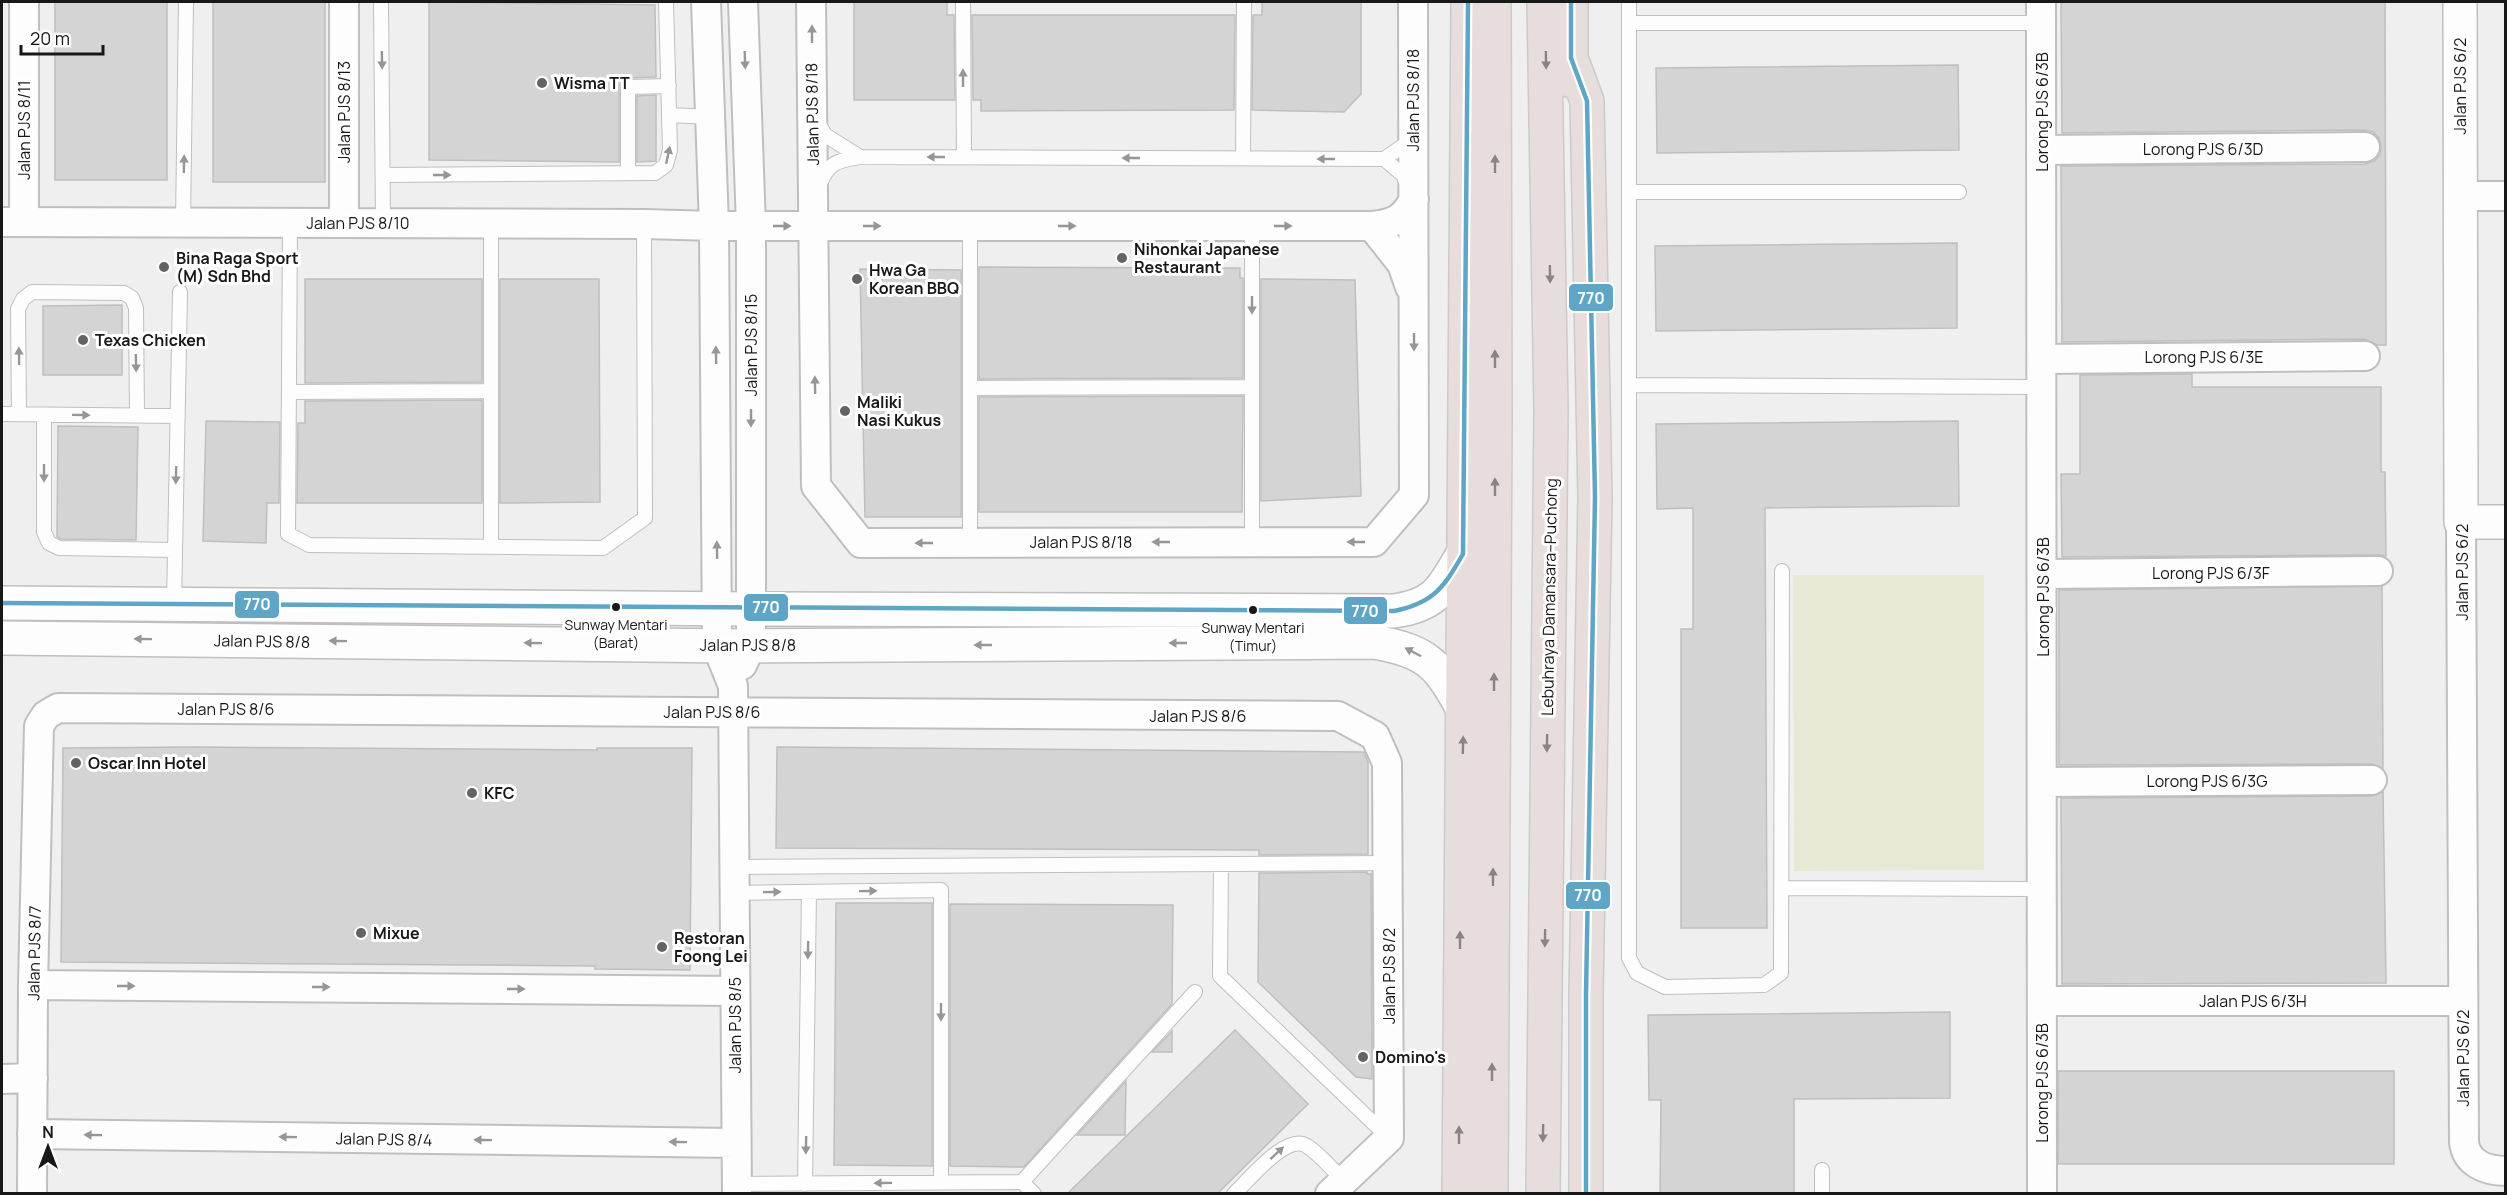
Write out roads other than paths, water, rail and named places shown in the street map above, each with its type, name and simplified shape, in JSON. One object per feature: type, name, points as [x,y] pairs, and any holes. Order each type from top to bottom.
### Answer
[{"type":"highway","points":[[1459,1194],[1468,2]]},
{"type":"highway","points":[[1491,1194],[1496,417],[1494,2]]},
{"type":"highway","name":"Lebuhraya Damansara–Puchong","points":[[1543,1194],[1551,411],[1544,2]]},
{"type":"highway","points":[[1549,216],[1571,57],[1571,2]]},
{"type":"highway","points":[[1571,57],[1587,100],[1595,485],[1586,994],[1586,1194]]},
{"type":"street","name":"Jalan PJS 8/11","points":[[13,222],[24,2]]},
{"type":"street","name":"Jalan PJS 8/13","points":[[344,2],[344,223]]},
{"type":"street","points":[[706,2],[714,226],[717,645],[733,699]]},
{"type":"street","name":"Jalan PJS 8/15","points":[[733,699],[751,646],[751,226],[743,2]]},
{"type":"street","name":"Jalan PJS 8/18","points":[[812,2],[816,486],[861,543],[1374,542],[1414,495],[1413,2]]},
{"type":"street","name":"Jalan PJS 6/2","points":[[2460,2],[2464,1142],[2465,1151],[2470,1160],[2493,1171],[2505,1171]]},
{"type":"street","name":"Lorong PJS 6/3B","points":[[2042,12],[2042,1194]]},
{"type":"street","name":"Lorong PJS 6/3D","points":[[2042,150],[2365,147]]},
{"type":"street","points":[[2461,196],[2505,196]]},
{"type":"street","points":[[751,226],[1372,226],[1392,225],[1407,213],[1414,199]]},
{"type":"street","name":"Jalan PJS 8/10","points":[[13,222],[751,226]]},
{"type":"street","name":"Jalan PJS 8/18","points":[[1372,226],[1402,264],[1414,298]]},
{"type":"street","name":"Lorong PJS 6/3E","points":[[2043,359],[2365,356]]},
{"type":"street","points":[[2462,522],[2505,522]]},
{"type":"street","points":[[2,603],[718,609],[1394,611],[1416,608],[1431,599],[1446,584],[1463,554]]},
{"type":"street","name":"Lorong PJS 6/3F","points":[[2043,574],[2378,571]]},
{"type":"street","name":"Jalan PJS 8/8","points":[[2,638],[751,646],[1374,642],[1404,647],[1423,657],[1446,678],[1464,711]]},
{"type":"street","name":"Jalan PJS 8/6","points":[[46,715],[58,708],[733,699],[1338,716],[1375,736]]},
{"type":"street","name":"Jalan PJS 8/5","points":[[733,699],[737,1189]]},
{"type":"street","name":"Jalan PJS 8/7","points":[[32,1194],[33,986],[39,726],[46,715]]},
{"type":"street","name":"Jalan PJS 8/2","points":[[1375,736],[1387,763],[1389,1138]]},
{"type":"street","name":"Lorong PJS 6/3G","points":[[2042,782],[2372,780]]},
{"type":"street","points":[[33,986],[735,991]]},
{"type":"street","name":"Jalan PJS 6/3H","points":[[2042,1001],[2463,1001]]},
{"type":"street","points":[[2,1079],[33,1078]]},
{"type":"street","name":"Jalan PJS 8/4","points":[[32,1134],[736,1143]]},
{"type":"street","points":[[1337,1187],[1389,1138]]},
{"type":"lane","points":[[183,223],[186,2]]},
{"type":"lane","points":[[381,2],[383,223]]},
{"type":"lane","points":[[383,175],[655,173],[666,165],[670,150],[666,2]]},
{"type":"lane","points":[[963,2],[964,157]]},
{"type":"lane","points":[[1243,158],[1244,2]]},
{"type":"lane","points":[[1629,2],[1629,958],[1637,973],[1665,987],[1764,986],[1781,973],[1782,571]]},
{"type":"lane","points":[[1629,23],[2042,12]]},
{"type":"lane","points":[[628,173],[628,87],[669,86]]},
{"type":"lane","points":[[812,109],[818,126],[825,135],[860,157]]},
{"type":"lane","points":[[670,115],[710,117]]},
{"type":"lane","points":[[813,198],[827,169],[838,161],[860,157],[1384,159],[1414,138]]},
{"type":"lane","points":[[1384,159],[1402,175],[1414,199]]},
{"type":"lane","points":[[1629,192],[1959,192]]},
{"type":"lane","points":[[290,223],[288,534],[309,545],[603,548],[645,518],[644,224]]},
{"type":"lane","points":[[491,224],[491,546]]},
{"type":"lane","points":[[970,226],[970,543]]},
{"type":"lane","points":[[1252,226],[1252,542]]},
{"type":"lane","points":[[19,414],[18,309],[22,299],[32,292],[124,293],[132,298],[136,308],[137,416]]},
{"type":"lane","points":[[174,605],[180,292]]},
{"type":"lane","points":[[1629,385],[2042,387]]},
{"type":"lane","points":[[970,388],[1252,387]]},
{"type":"lane","points":[[289,392],[491,391]]},
{"type":"lane","points":[[2,414],[178,416]]},
{"type":"lane","points":[[44,415],[44,532],[49,543],[59,548],[175,550]]},
{"type":"lane","points":[[734,880],[1221,864],[1389,863]]},
{"type":"lane","points":[[1221,864],[1220,976],[1389,1138]]},
{"type":"lane","points":[[734,880],[809,892],[941,890],[941,1182]]},
{"type":"lane","points":[[1781,888],[2042,889]]},
{"type":"lane","points":[[806,1184],[809,892]]},
{"type":"lane","points":[[1022,1182],[1195,992]]},
{"type":"lane","points":[[1234,1194],[1284,1146],[1296,1142],[1306,1145],[1337,1187]]},
{"type":"lane","points":[[1822,1170],[1822,1194]]},
{"type":"lane","points":[[737,1189],[806,1184],[1022,1182],[1034,1194]]},
{"type":"place","name":"Wisma TT","points":[[542,83]]},
{"type":"place","name":"Nihonkai Japanese Restaurant","points":[[1122,258]]},
{"type":"place","name":"Bina Raga Sport (M) Sdn Bhd","points":[[164,267]]},
{"type":"place","name":"Hwa Ga Korean BBQ","points":[[857,279]]},
{"type":"place","name":"Texas Chicken","points":[[83,340]]},
{"type":"place","name":"Maliki Nasi Kukus","points":[[845,411]]},
{"type":"place","name":"Sunway Mentari (Barat)","points":[[616,607]]},
{"type":"place","name":"Sunway Mentari (Timur)","points":[[1253,610]]},
{"type":"place","name":"Oscar Inn Hotel","points":[[76,763]]},
{"type":"place","name":"KFC","points":[[472,793]]},
{"type":"place","name":"Mixue","points":[[361,933]]},
{"type":"place","name":"Restoran Foong Lei","points":[[662,947]]},
{"type":"place","name":"Domino's","points":[[1363,1057]]}]
